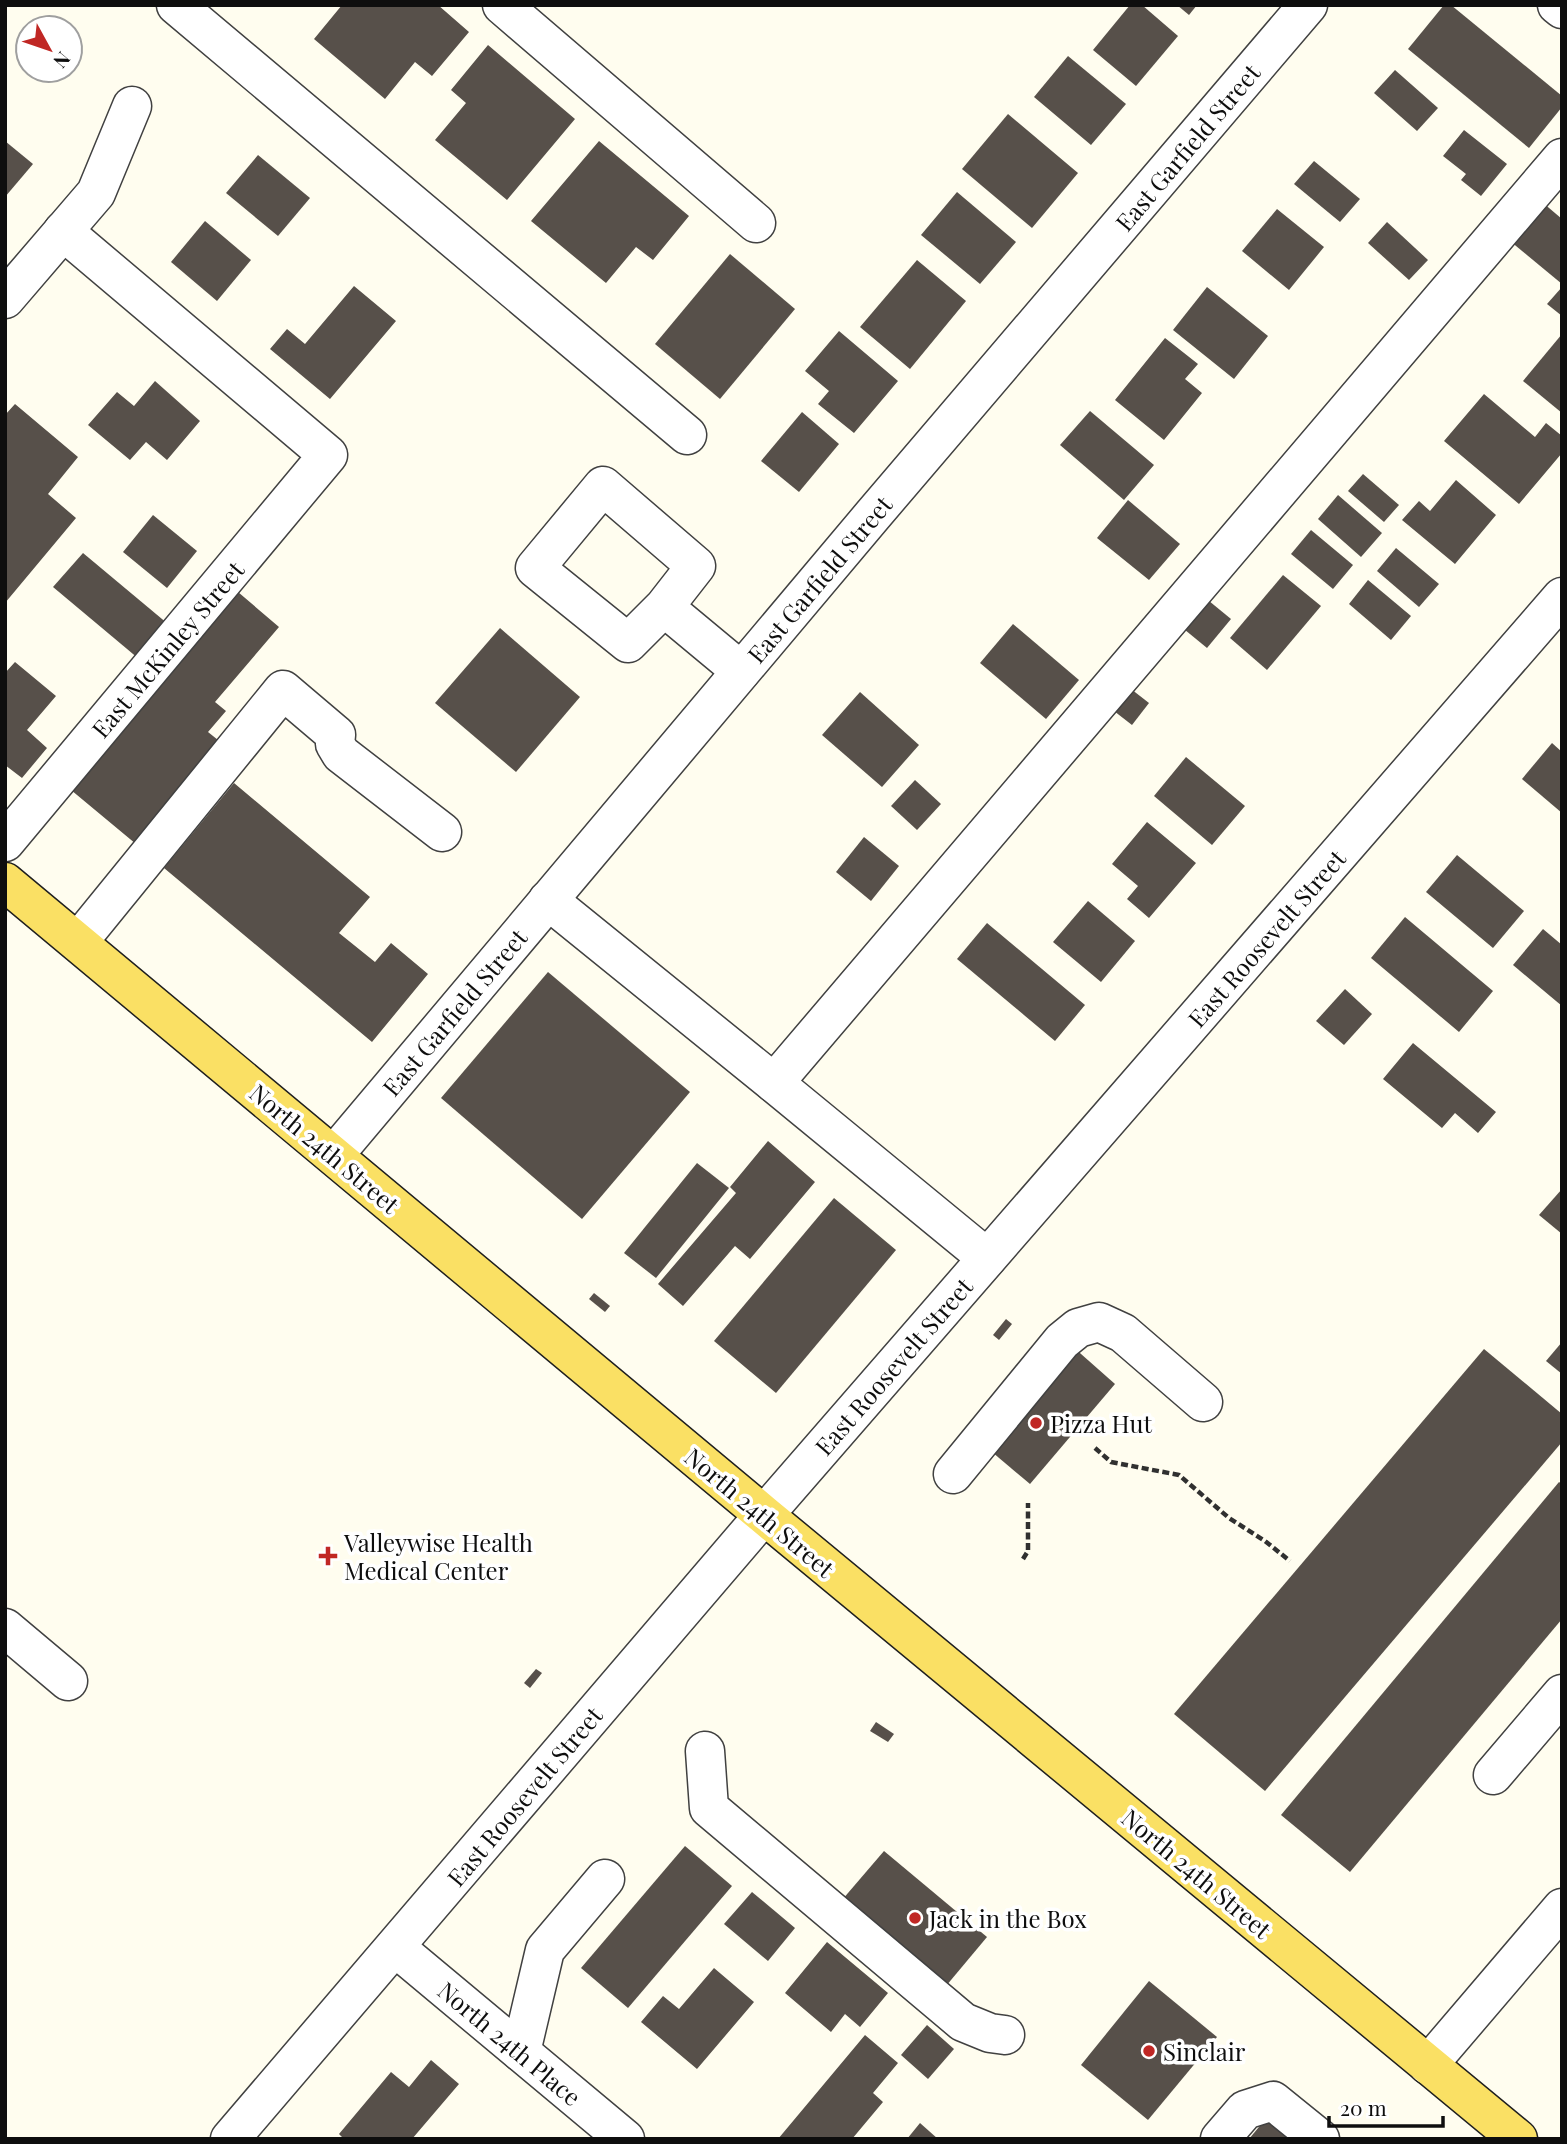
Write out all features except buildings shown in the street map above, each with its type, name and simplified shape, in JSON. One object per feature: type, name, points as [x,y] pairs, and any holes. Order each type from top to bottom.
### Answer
[{"type":"main road","name":"North 24th Street","points":[[5,882],[1518,2139]]},
{"type":"street","points":[[176,5],[687,435]]},
{"type":"street","points":[[502,5],[756,223]]},
{"type":"street","name":"East Garfield Street","points":[[334,1155],[741,671],[1308,5]]},
{"type":"street","points":[[1558,5],[1562,9]]},
{"type":"street","points":[[5,299],[96,193],[132,106]]},
{"type":"street","points":[[774,1083],[1562,158]]},
{"type":"street","name":"East McKinley Street","points":[[5,842],[328,455],[63,231]]},
{"type":"street","name":"East Roosevelt Street","points":[[230,2139],[764,1515],[1562,597]]},
{"type":"street","points":[[664,607],[741,671]]},
{"type":"street","points":[[78,942],[283,690],[336,735],[335,744],[341,754],[442,832]]},
{"type":"street","points":[[548,900],[987,1258]]},
{"type":"street","points":[[953,1474],[1062,1341],[1078,1328],[1099,1322],[1123,1333],[1203,1402]]},
{"type":"street","points":[[5,1628],[68,1681]]},
{"type":"street","points":[[1493,1775],[1562,1694]]},
{"type":"street","points":[[705,1751],[709,1808],[963,2022],[990,2033],[1005,2035]]},
{"type":"street","points":[[521,2052],[545,1950],[605,1879]]},
{"type":"street","points":[[1428,2065],[1562,1908]]},
{"type":"street","name":"North 24th Place","points":[[395,1947],[625,2139]]},
{"type":"street","points":[[1220,2139],[1245,2110],[1273,2101],[1320,2139]]},
{"type":"path","points":[[1095,1448],[1111,1462],[1180,1475],[1229,1518],[1290,1561]]},
{"type":"path","points":[[1023,1559],[1028,1551],[1028,1503]]},
{"type":"place","name":"Pizza Hut","points":[[1036,1423]]},
{"type":"place","name":"Valleywise Health Medical Center","points":[[328,1556]]},
{"type":"place","name":"Jack in the Box","points":[[915,1918]]},
{"type":"place","name":"Sinclair","points":[[1149,2051]]}]
